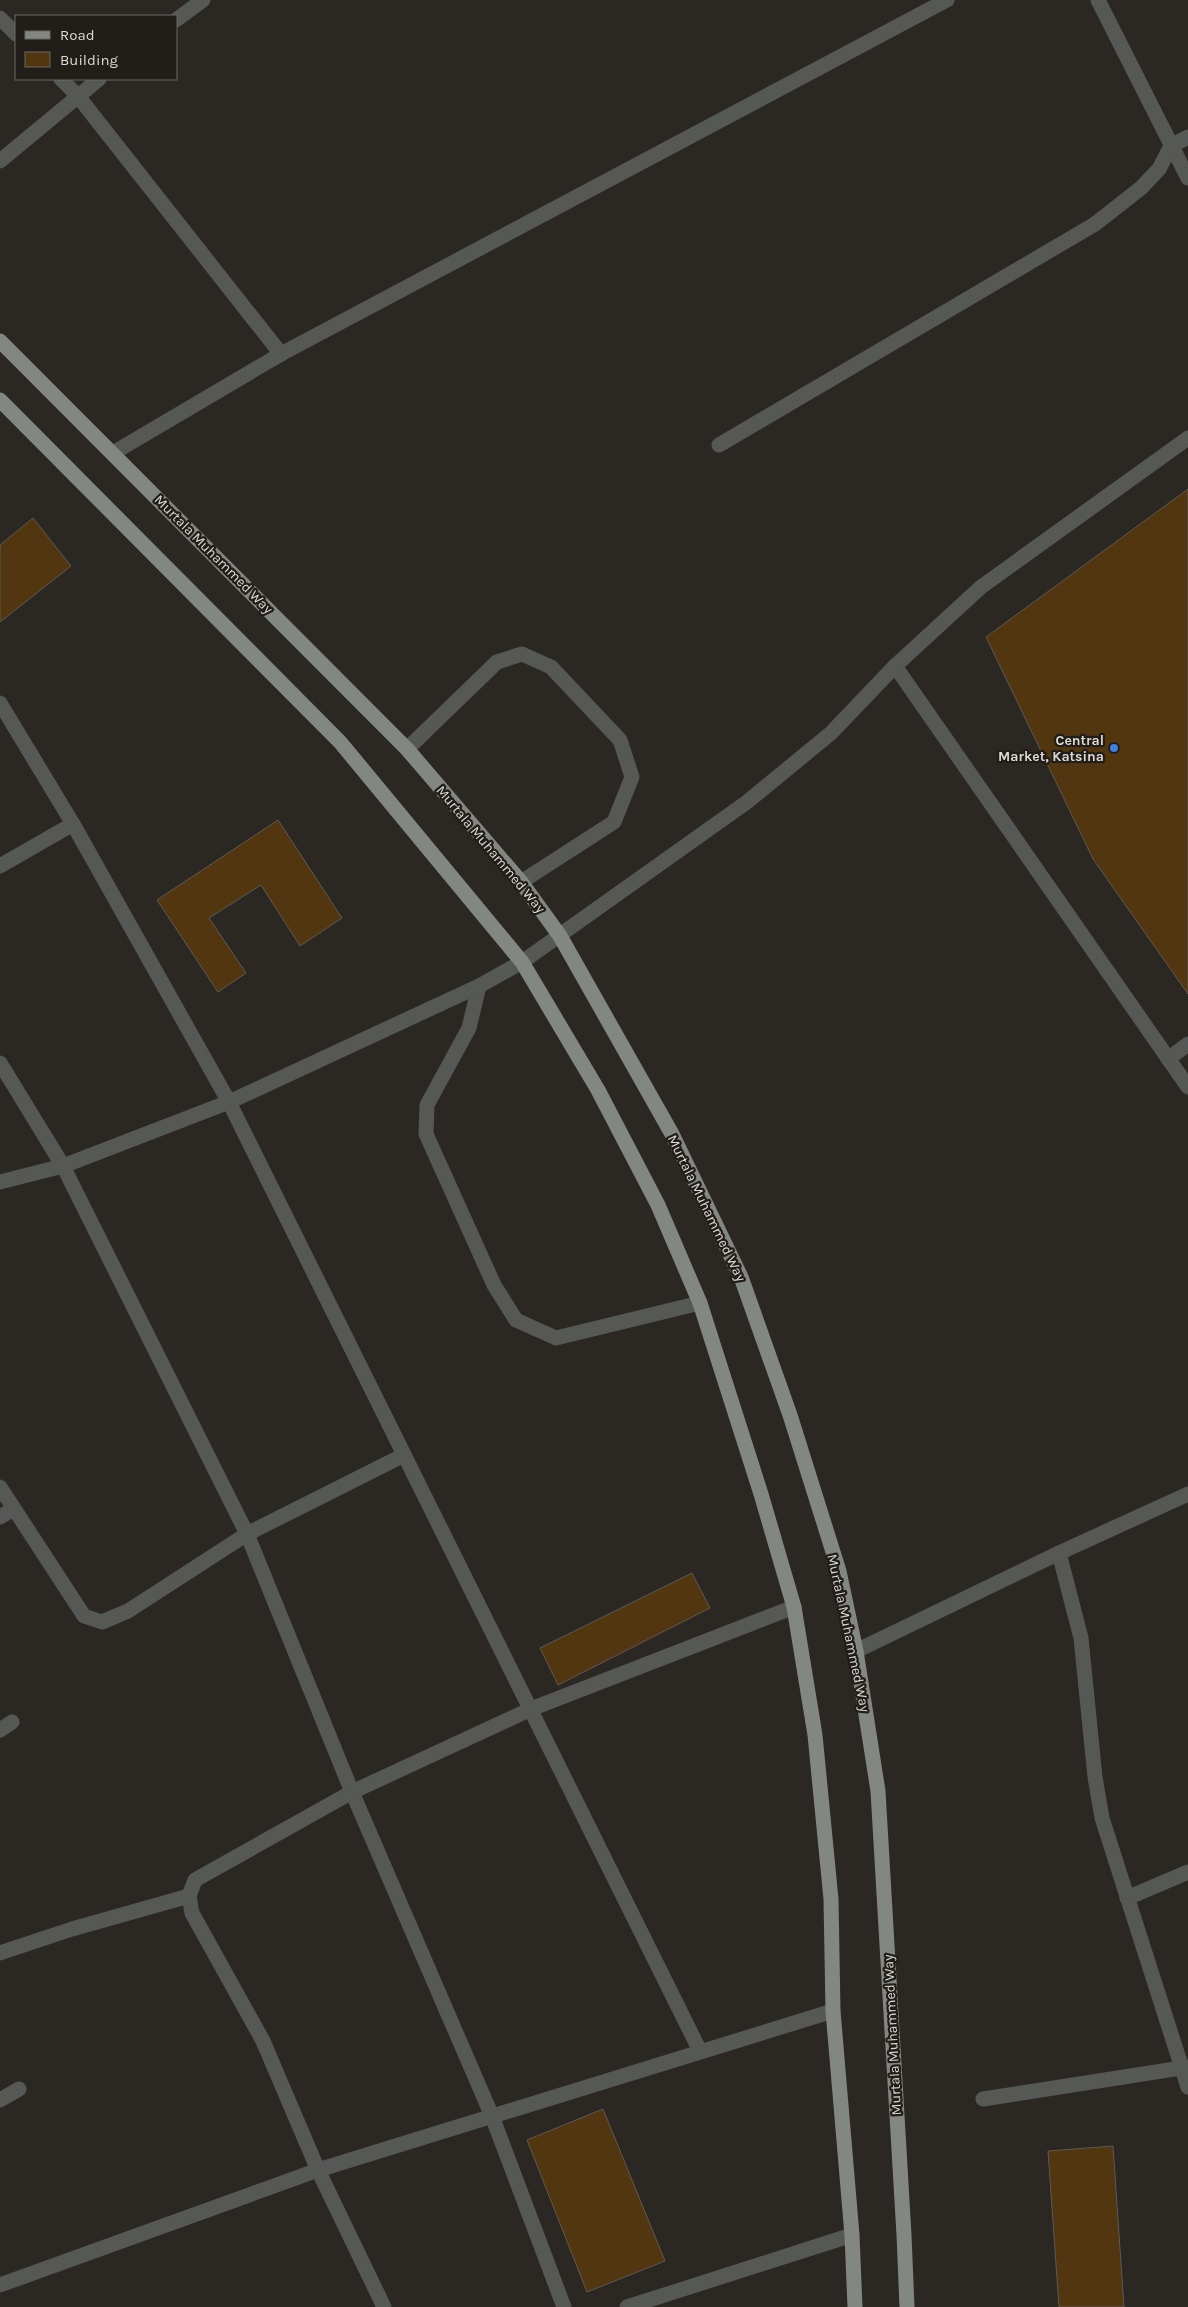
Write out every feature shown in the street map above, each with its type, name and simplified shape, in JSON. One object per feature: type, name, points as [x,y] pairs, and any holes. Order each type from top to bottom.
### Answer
[{"type":"main road","name":"Murtala Muhammed Way","points":[[0,341],[407,749],[521,882],[560,936],[672,1134],[741,1277],[790,1415],[838,1571],[856,1651],[878,1791],[907,2307]]},
{"type":"main road","points":[[0,400],[340,742],[522,962],[598,1090],[658,1205],[700,1303],[761,1494],[794,1607],[815,1735],[831,1899],[833,2011],[852,2235],[855,2307]]},
{"type":"street","points":[[178,19],[203,0]]},
{"type":"street","points":[[113,453],[281,354],[947,0]]},
{"type":"street","points":[[1098,0],[1188,178]]},
{"type":"street","points":[[0,18],[15,33]]},
{"type":"street","points":[[62,80],[77,95],[281,354]]},
{"type":"street","points":[[0,161],[77,95],[98,80]]},
{"type":"street","points":[[719,444],[1095,224],[1142,188],[1159,168],[1171,146],[1188,137]]},
{"type":"street","points":[[0,1182],[63,1166],[229,1102],[479,986],[522,962],[747,802],[831,733],[894,666],[981,587],[1188,438]]},
{"type":"street","points":[[407,749],[496,662],[522,654],[551,668],[620,740],[632,776],[614,822],[521,882]]},
{"type":"street","points":[[894,666],[1188,1087]]},
{"type":"street","points":[[0,703],[73,824],[229,1102],[700,2051]]},
{"type":"street","points":[[0,866],[73,824]]},
{"type":"street","points":[[479,986],[469,1028],[427,1105],[426,1134],[494,1285],[516,1320],[556,1338],[700,1303]]},
{"type":"street","points":[[1168,1060],[1188,1044]]},
{"type":"street","points":[[0,1063],[63,1166],[247,1534],[352,1792],[492,2116],[564,2307]]},
{"type":"street","points":[[0,1487],[84,1616],[102,1622],[128,1611],[247,1534],[404,1455]]},
{"type":"street","points":[[856,1651],[1058,1553],[1188,1494]]},
{"type":"street","points":[[0,1517],[13,1509]]},
{"type":"street","points":[[1058,1553],[1081,1638],[1095,1778],[1102,1818],[1127,1898],[1185,2067],[1188,2087]]},
{"type":"street","points":[[384,2307],[318,2170],[263,2041],[192,1913],[190,1896],[194,1880],[352,1792],[531,1709],[794,1607]]},
{"type":"street","points":[[1127,1898],[1188,1872]]},
{"type":"street","points":[[0,1953],[72,1929],[190,1896]]},
{"type":"street","points":[[0,2284],[318,2170],[833,2011]]},
{"type":"street","points":[[983,2099],[1185,2067]]},
{"type":"street","points":[[0,2100],[19,2090]]},
{"type":"street","points":[[627,2307],[852,2235]]},
{"type":"building","name":"Central Market, Katsina","points":[[1188,489],[1188,994],[1093,859],[986,637]]},
{"type":"building","points":[[33,518],[71,566],[0,622],[0,545]]},
{"type":"building","points":[[278,820],[342,918],[300,946],[261,885],[209,918],[246,973],[218,992],[157,900]]},
{"type":"building","points":[[692,1573],[710,1608],[558,1685],[540,1648]]},
{"type":"building","points":[[603,2109],[665,2261],[587,2292],[527,2140]]},
{"type":"building","points":[[1113,2146],[1124,2307],[1059,2307],[1048,2151]]},
{"type":"place","name":"Central Market, Katsina","points":[[1114,748]]}]
